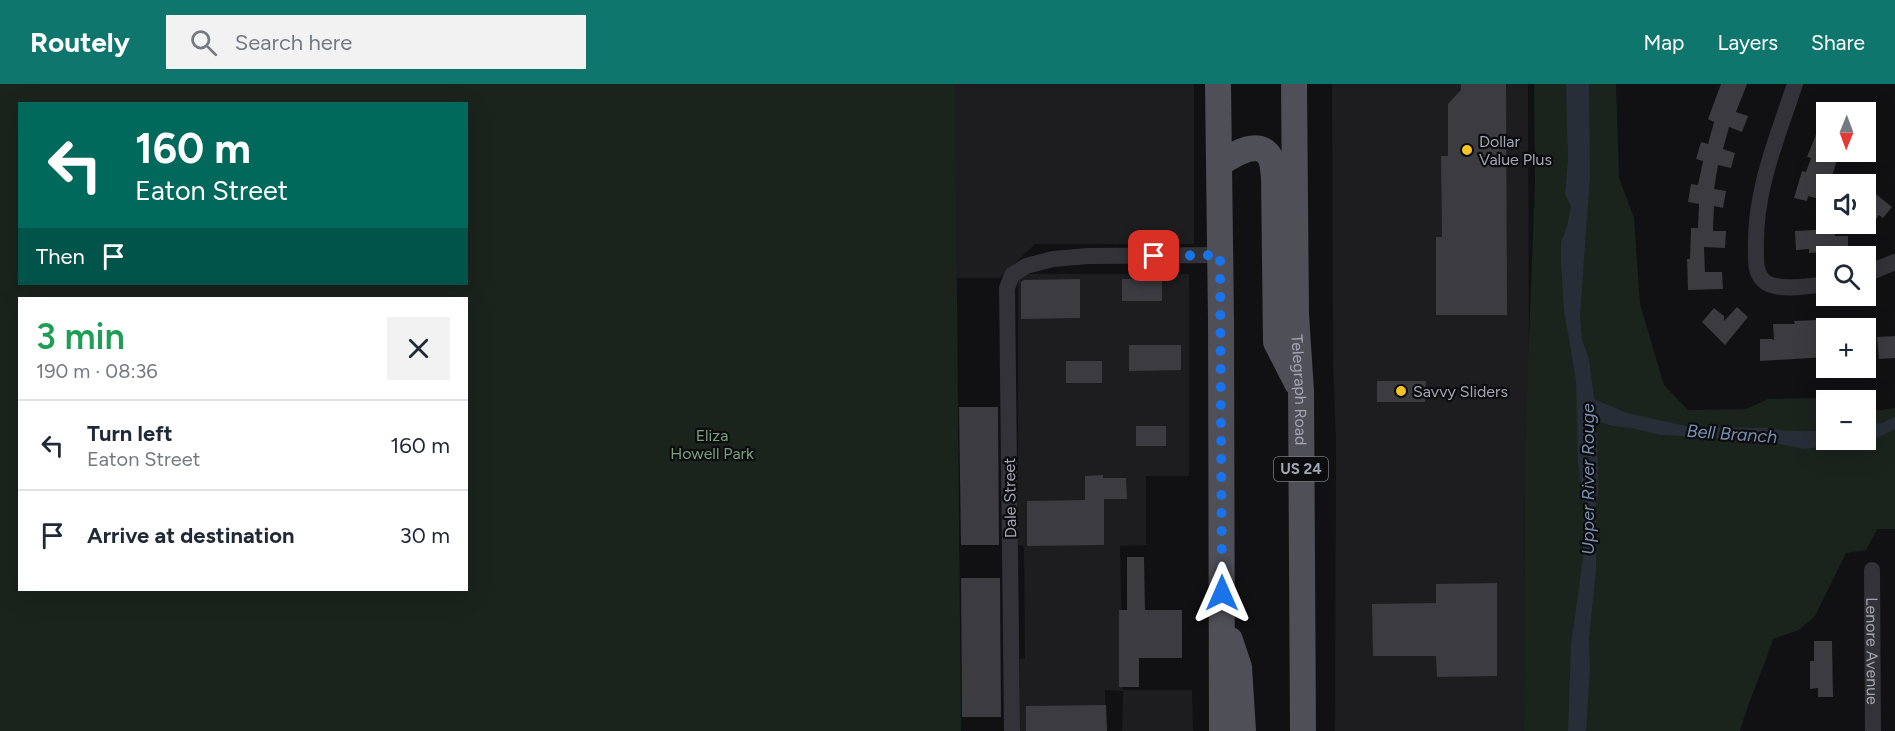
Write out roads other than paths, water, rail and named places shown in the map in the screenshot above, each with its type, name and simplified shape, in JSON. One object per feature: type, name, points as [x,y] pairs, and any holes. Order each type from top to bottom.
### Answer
[{"type":"main road","points":[[1218,84],[1222,731]]},
{"type":"main road","name":"Telegraph Road","points":[[1294,84],[1296,302],[1301,391],[1303,731]]},
{"type":"main road","points":[[1219,164],[1240,151],[1253,148],[1264,150],[1271,158],[1274,176],[1275,342],[1301,391]]},
{"type":"main road","points":[[1222,614],[1239,667],[1243,731]]},
{"type":"street","points":[[1795,84],[1767,167],[1758,203],[1755,230],[1756,269],[1764,282],[1777,287],[1816,285]]},
{"type":"street","name":"Dale Street","points":[[1012,731],[1007,288],[1012,274],[1026,266],[1053,259],[1088,256],[1220,255]]},
{"type":"street","points":[[1876,270],[1895,262]]},
{"type":"street","name":"Lenore Avenue","points":[[1872,570],[1873,731]]},
{"type":"water","points":[[1566,84],[1589,84],[1590,176],[1580,316],[1582,339],[1589,359],[1594,399],[1627,413],[1691,427],[1816,431],[1816,448],[1804,449],[1761,440],[1660,435],[1597,421],[1595,424],[1598,494],[1596,569],[1589,639],[1590,668],[1586,731],[1568,731],[1571,645],[1583,558],[1584,512],[1578,461],[1576,380],[1564,310],[1561,263],[1561,242],[1571,207],[1565,194],[1568,160]]},
{"type":"water","points":[[1895,417],[1895,429],[1877,438],[1876,423]]},
{"type":"place","name":"Dollar Value Plus","points":[[1467,150]]},
{"type":"place","name":"Savvy Sliders","points":[[1401,391]]},
{"type":"water label","name":"Bell Branch","points":[[1732,434]]},
{"type":"water label","name":"Upper River Rouge","points":[[1588,479]]},
{"type":"park label","name":"Eliza Howell Park","points":[[712,444]]}]
